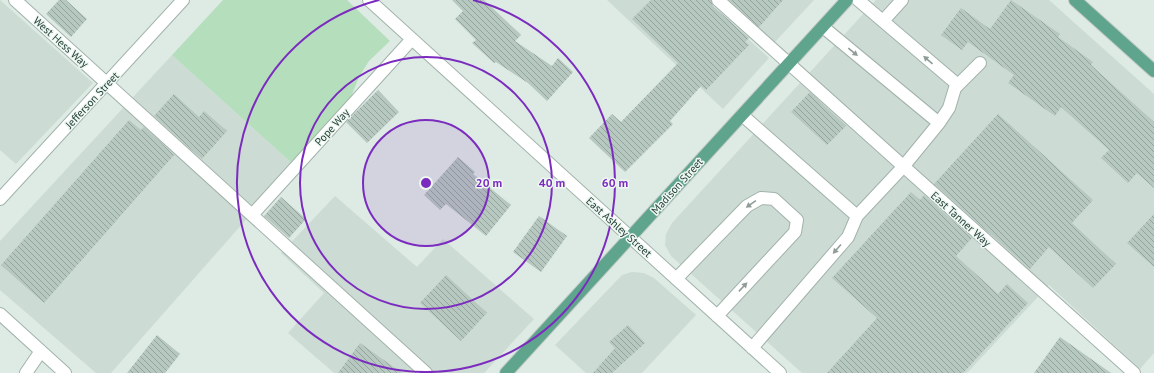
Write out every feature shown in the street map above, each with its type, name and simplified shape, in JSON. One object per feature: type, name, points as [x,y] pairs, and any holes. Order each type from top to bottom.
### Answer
[{"type":"main road","name":"Madison Street","points":[[506,373],[847,0]]},
{"type":"main road","points":[[1075,0],[1154,72]]},
{"type":"street","name":"West Hess Way","points":[[15,0],[426,373]]},
{"type":"street","name":"Jefferson Street","points":[[0,200],[183,0]]},
{"type":"street","name":"East Ashley Street","points":[[369,0],[780,373]]},
{"type":"street","name":"East Tanner Way","points":[[718,0],[1134,373]]},
{"type":"street","points":[[858,0],[958,85]]},
{"type":"street","points":[[883,21],[902,0]]},
{"type":"street","points":[[823,27],[939,123]]},
{"type":"street","name":"Pope Way","points":[[252,215],[412,39]]},
{"type":"street","points":[[752,348],[848,237],[857,216],[903,167],[939,123],[949,108],[954,88],[980,63]]},
{"type":"street","points":[[742,115],[857,216]]},
{"type":"street","points":[[676,279],[747,206],[761,198],[774,199],[797,220],[795,232],[717,316]]},
{"type":"street","points":[[0,314],[65,373]]},
{"type":"street","points":[[26,373],[41,351]]},
{"type":"shaded area","points":[[0,0],[93,83],[16,164],[0,150]]},
{"type":"shaded area","points":[[607,0],[706,0],[769,58],[723,109]]},
{"type":"shaded area","points":[[728,0],[814,0],[774,43]]},
{"type":"shaded area","points":[[876,0],[1049,0],[1154,94],[1154,353],[1140,369],[1049,285],[967,373],[802,373],[671,256],[665,245],[666,234],[672,223]]},
{"type":"shaded area","points":[[172,55],[294,165],[111,373],[96,373],[0,290],[0,241]]},
{"type":"shaded area","points":[[335,196],[417,267],[443,239],[534,319],[484,373],[334,373],[288,333],[324,293],[281,253]]},
{"type":"shaded area","points":[[632,272],[644,273],[654,278],[696,315],[642,373],[586,373],[555,345],[622,275]]},
{"type":"green space","points":[[223,0],[347,0],[390,41],[369,61],[359,77],[348,104],[294,165],[172,55]]},
{"type":"building","points":[[59,0],[66,0],[87,19],[71,37],[46,14]]},
{"type":"building","points":[[452,0],[484,0],[521,35],[515,41],[552,66],[558,58],[573,72],[547,101],[528,83],[496,62],[494,63],[472,43],[476,40],[455,19],[463,11]]},
{"type":"building","points":[[651,0],[711,0],[713,6],[749,38],[745,42],[749,45],[706,90],[701,86],[670,121],[673,124],[625,172],[589,138],[612,114],[621,122],[678,63],[632,19]]},
{"type":"building","points":[[729,0],[783,0],[759,27]]},
{"type":"building","points":[[1011,0],[1060,34],[1058,37],[1093,62],[1091,65],[1154,122],[1154,188],[1137,173],[1128,183],[1101,158],[1109,150],[1061,107],[1055,116],[1008,83],[1014,75],[968,42],[962,50],[941,35],[961,8],[990,29]]},
{"type":"building","points":[[378,90],[399,112],[367,143],[346,122]]},
{"type":"building","points":[[810,92],[846,126],[827,145],[791,112]]},
{"type":"building","points":[[174,94],[199,117],[204,111],[227,131],[202,159],[154,116]]},
{"type":"building","points":[[998,114],[1093,200],[1072,223],[1116,264],[1093,288],[1049,247],[1030,269],[934,184]]},
{"type":"building","points":[[129,120],[141,130],[144,127],[174,155],[44,303],[1,265]]},
{"type":"building","points":[[458,157],[475,172],[473,174],[511,205],[486,236],[446,204],[440,210],[424,195]]},
{"type":"building","points":[[911,192],[920,200],[924,195],[972,238],[956,256],[998,294],[1007,284],[1028,303],[963,373],[827,373],[877,318],[832,278]]},
{"type":"building","points":[[281,197],[306,219],[289,238],[264,216]]},
{"type":"building","points":[[1154,214],[1154,267],[1127,243]]},
{"type":"building","points":[[539,216],[567,236],[541,272],[513,252]]},
{"type":"building","points":[[446,275],[487,313],[461,341],[420,303]]},
{"type":"building","points":[[628,325],[645,343],[612,373],[593,373],[615,348],[609,342]]},
{"type":"building","points":[[157,335],[180,354],[165,373],[127,373]]},
{"type":"building","points":[[1060,337],[1111,373],[1034,373]]},
{"type":"building","points":[[360,343],[402,373],[338,373]]}]
